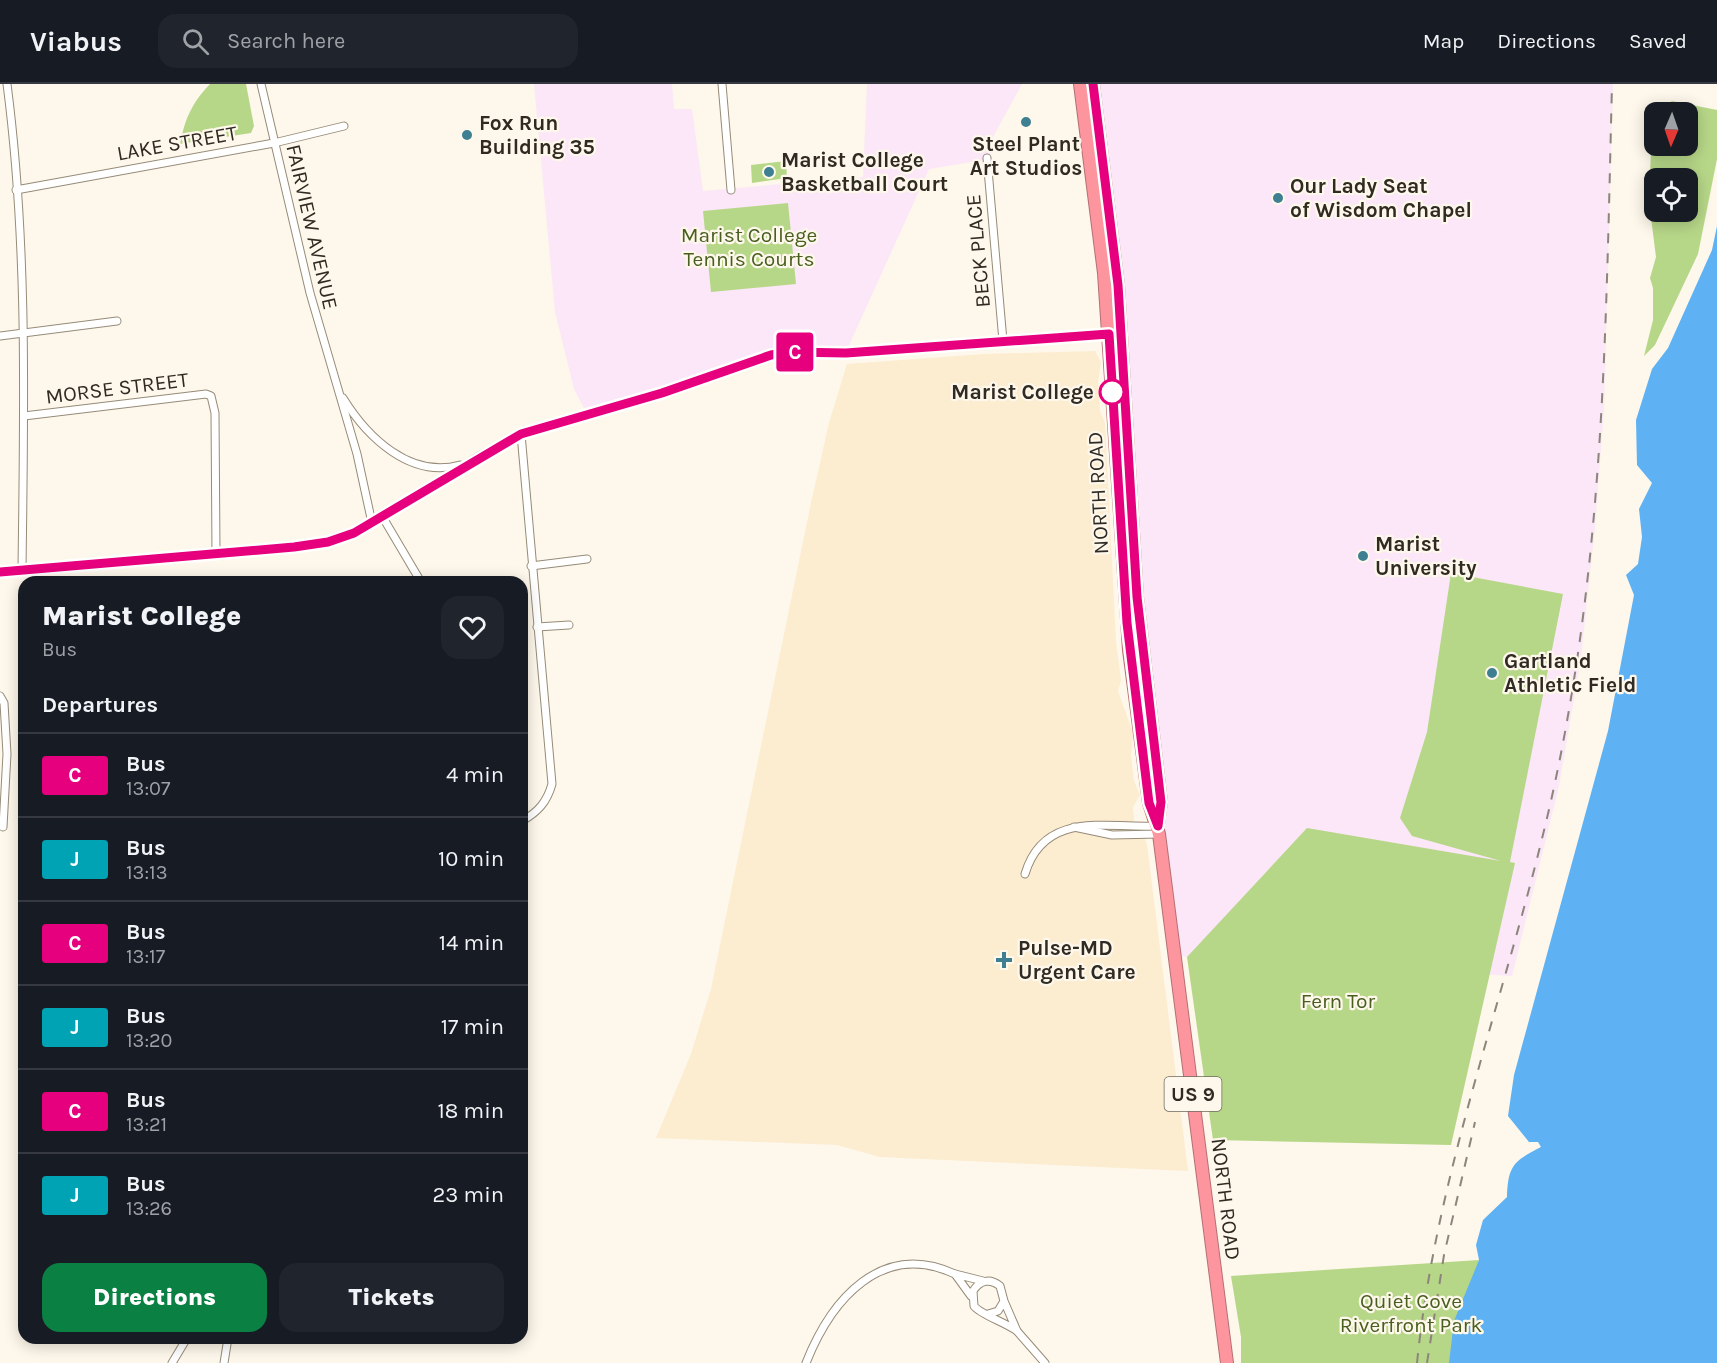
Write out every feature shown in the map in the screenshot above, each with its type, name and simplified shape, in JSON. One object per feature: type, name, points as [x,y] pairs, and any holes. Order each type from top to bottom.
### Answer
[{"type":"highway","name":"NORTH ROAD","points":[[1080,84],[1102,256],[1109,334],[1128,636],[1149,803],[1158,830],[1227,1363]]},
{"type":"highway","name":"NORTH ROAD","points":[[1093,84],[1122,333],[1137,597],[1161,802],[1158,830]]},
{"type":"street","points":[[7,84],[25,333],[22,569]]},
{"type":"street","name":"FAIRVIEW AVENUE","points":[[261,84],[333,377],[357,454],[372,523]]},
{"type":"street","points":[[722,84],[731,190]]},
{"type":"street","name":"LAKE STREET","points":[[16,190],[274,143],[344,126]]},
{"type":"street","name":"BECK PLACE","points":[[987,158],[1003,341]]},
{"type":"street","points":[[0,336],[117,321]]},
{"type":"street","points":[[0,572],[328,542],[354,533],[372,523],[474,459],[521,434],[654,395],[780,353],[839,354],[1122,333]]},
{"type":"street","name":"FAIRVIEW AVENUE","points":[[333,377],[349,408],[379,443],[397,455],[426,466],[441,468],[474,459]]},
{"type":"street","name":"MORSE STREET","points":[[24,416],[206,394],[211,398],[215,413],[216,553]]},
{"type":"street","points":[[521,434],[552,784],[548,798],[528,817]]},
{"type":"street","points":[[382,516],[418,576]]},
{"type":"street","points":[[531,566],[587,559]]},
{"type":"street","points":[[537,627],[569,625]]},
{"type":"street","points":[[1,701],[6,754],[3,827]]},
{"type":"street","points":[[1024,874],[1030,859],[1041,844],[1059,832],[1074,827],[1087,825],[1158,830]]},
{"type":"street","points":[[806,1363],[833,1313],[866,1278],[881,1269],[898,1265],[929,1266],[1000,1286],[1017,1331]]},
{"type":"street","points":[[955,1274],[971,1296],[974,1306],[1004,1321],[1017,1331],[1045,1363]]},
{"type":"street","points":[[971,1296],[976,1286],[985,1281]]},
{"type":"street","points":[[987,1314],[998,1311],[1004,1301]]},
{"type":"street","points":[[172,1363],[183,1344]]},
{"type":"street","points":[[224,1363],[227,1344]]},
{"type":"shaded area","points":[[534,84],[672,84],[674,109],[692,109],[703,191],[863,177],[867,84],[1022,84],[993,137],[990,159],[929,169],[846,352],[774,351],[738,361],[634,399],[586,412],[574,389],[555,312]]},
{"type":"shaded area","name":"Marist University","points":[[1080,84],[1613,84],[1604,409],[1595,527],[1581,658],[1559,786],[1512,976],[1175,956],[1147,704],[1121,331],[1108,332]]},
{"type":"shaded area","points":[[1095,351],[1101,362],[1098,382],[1100,411],[1105,423],[1116,642],[1121,680],[1118,691],[1133,733],[1131,755],[1134,781],[1140,795],[1133,807],[1135,830],[1144,837],[1147,845],[1188,1171],[880,1157],[837,1145],[656,1138],[691,1054],[711,989],[811,503],[829,423],[847,364],[985,354]]},
{"type":"green space","points":[[210,84],[246,84],[254,126],[251,133],[180,144],[190,111]]},
{"type":"green space","points":[[1698,106],[1717,110],[1717,159],[1698,254],[1655,345],[1644,356],[1653,320],[1653,288],[1650,278],[1656,257],[1652,222],[1698,222],[1698,168],[1650,168],[1651,156],[1698,156]]},
{"type":"green space","name":"Marist College Basketball Court","points":[[786,161],[787,178],[752,183],[751,165]]},
{"type":"green space","name":"Marist College Tennis Courts","points":[[788,203],[796,284],[711,292],[703,211]]},
{"type":"green space","name":"Fern Tor","points":[[1451,573],[1563,594],[1510,862],[1515,863],[1451,1145],[1213,1140],[1187,957],[1307,828],[1501,861],[1412,836],[1400,818],[1427,732]]},
{"type":"green space","name":"Quiet Cove Riverfront Park","points":[[1479,1260],[1452,1363],[1241,1363],[1241,1337],[1231,1276]]},
{"type":"water","points":[[1717,226],[1717,1363],[1449,1363],[1454,1321],[1479,1260],[1476,1245],[1483,1220],[1507,1197],[1509,1178],[1514,1165],[1524,1156],[1541,1147],[1538,1142],[1529,1142],[1508,1116],[1514,1075],[1608,731],[1634,595],[1626,575],[1638,564],[1642,537],[1639,509],[1652,483],[1637,465],[1636,420],[1652,369],[1668,348],[1712,250]]},
{"type":"railway","points":[[1417,1363],[1427,1288],[1459,1140],[1540,847],[1573,686],[1585,601],[1600,430],[1608,258],[1612,84]]},
{"type":"railway","points":[[1427,1363],[1444,1255],[1475,1122]]},
{"type":"bus line","name":"C","points":[[0,572],[72,564],[294,547],[337,540],[363,529],[474,459],[534,428],[662,393],[780,353],[831,354],[1109,334],[1128,636],[1149,803],[1158,826],[1161,802],[1137,597],[1119,303],[1111,218],[1093,84]]},
{"type":"place","name":"Steel Plant Art Studios","points":[[1026,122]]},
{"type":"place","name":"Fox Run Building 35","points":[[467,135]]},
{"type":"place","name":"Marist College Basketball Court","points":[[769,172]]},
{"type":"place","name":"Our Lady Seat of Wisdom Chapel","points":[[1278,198]]},
{"type":"place","name":"Marist College","points":[[1112,392]]},
{"type":"place","name":"Marist University","points":[[1363,556]]},
{"type":"place","name":"Gartland Athletic Field","points":[[1492,673]]},
{"type":"place","name":"Pulse-MD Urgent Care","points":[[1004,960]]}]
